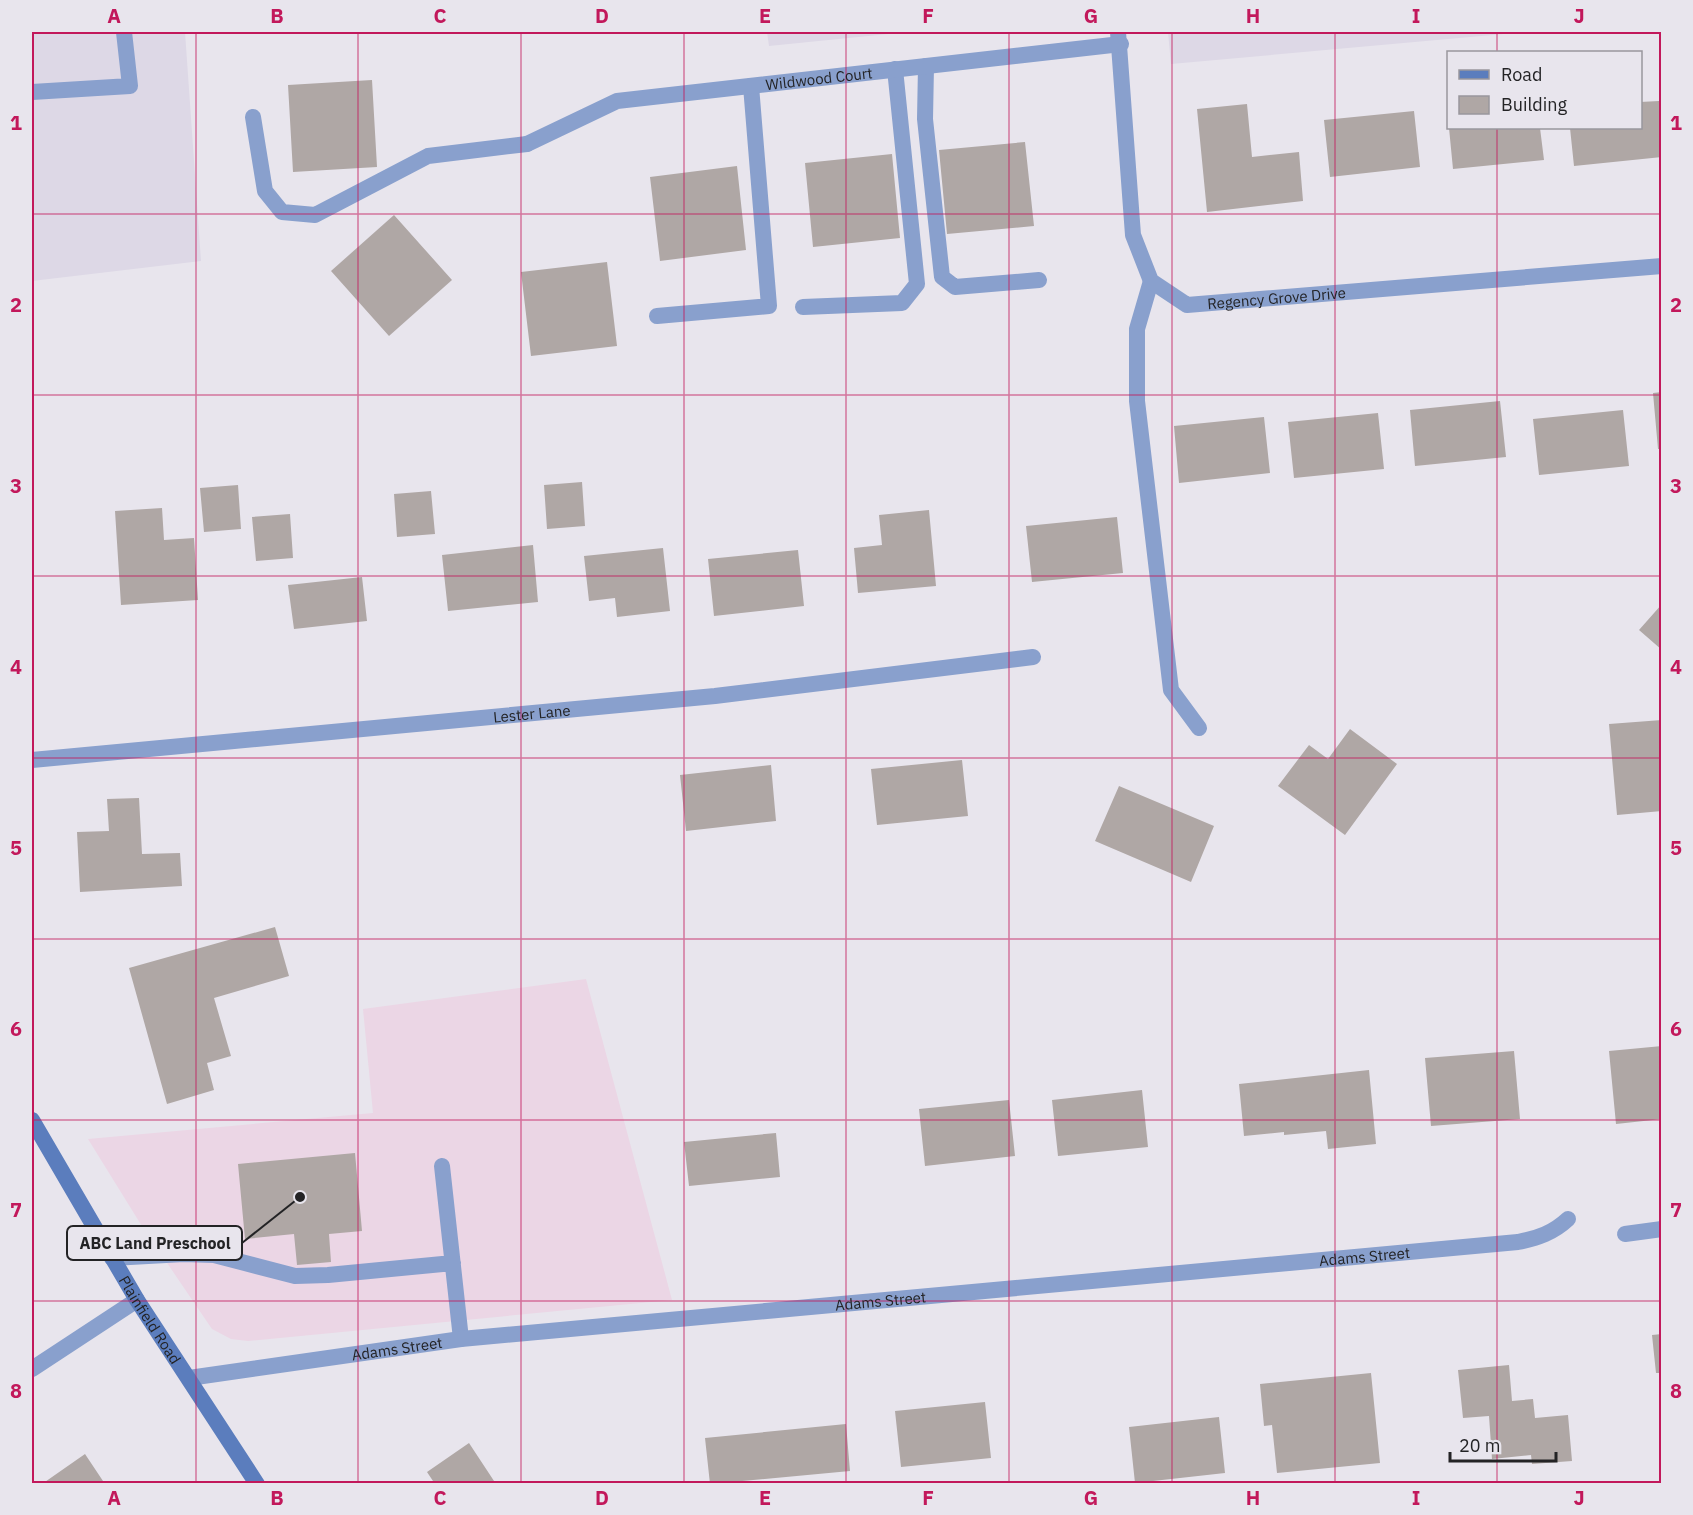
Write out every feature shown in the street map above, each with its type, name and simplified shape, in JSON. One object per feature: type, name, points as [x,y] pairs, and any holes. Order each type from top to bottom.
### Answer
[{"type":"main road","name":"Plainfield Road","points":[[32,1120],[137,1300],[258,1484]]},
{"type":"street","points":[[32,92],[130,86],[124,32]]},
{"type":"street","points":[[1120,38],[1133,235],[1151,281],[1137,329],[1137,401],[1171,690],[1199,729]]},
{"type":"street","name":"Wildwood Court","points":[[253,117],[265,191],[282,212],[315,215],[428,156],[527,144],[617,101],[926,66],[1120,38]]},
{"type":"street","points":[[926,66],[925,119],[942,277],[955,287],[1039,280]]},
{"type":"street","points":[[803,307],[902,303],[917,284],[895,69]]},
{"type":"street","points":[[657,316],[770,306],[750,86]]},
{"type":"street","name":"Regency Grove Drive","points":[[1151,281],[1187,305],[1662,266]]},
{"type":"street","name":"Lester Lane","points":[[32,760],[715,696],[1033,657]]},
{"type":"street","points":[[442,1166],[461,1339]]},
{"type":"street","name":"Adams Street","points":[[189,1378],[461,1339],[1518,1242],[1538,1238],[1555,1231],[1568,1219]]},
{"type":"street","points":[[1624,1234],[1662,1229]]},
{"type":"street","points":[[112,1258],[184,1254],[214,1255],[295,1276],[453,1263]]},
{"type":"street","points":[[32,1369],[137,1300]]},
{"type":"shaded area","points":[[32,32],[185,32],[201,261],[32,281]]},
{"type":"shaded area","points":[[767,32],[908,32],[769,46]]},
{"type":"shaded area","points":[[1168,32],[1526,32],[1171,64]]},
{"type":"shaded area","points":[[586,979],[672,1300],[248,1341],[231,1339],[212,1329],[140,1223],[88,1139],[373,1113],[363,1009]]},
{"type":"building","points":[[372,80],[377,167],[293,172],[288,85]]},
{"type":"building","points":[[1659,101],[1662,157],[1574,166],[1570,129],[1642,129],[1642,102]]},
{"type":"building","points":[[1247,104],[1252,157],[1299,152],[1303,201],[1207,212],[1197,109]]},
{"type":"building","points":[[1414,111],[1420,167],[1330,177],[1324,120]]},
{"type":"building","points":[[1449,129],[1540,129],[1544,160],[1453,169]]},
{"type":"building","points":[[1025,142],[1034,226],[947,234],[939,150]]},
{"type":"building","points":[[892,154],[900,238],[813,247],[805,163]]},
{"type":"building","points":[[737,166],[746,250],[660,261],[650,177]]},
{"type":"building","points":[[394,215],[452,280],[389,336],[331,271]]},
{"type":"building","points":[[607,262],[617,346],[531,356],[521,272]]},
{"type":"building","points":[[1662,392],[1662,449],[1658,449],[1653,393]]},
{"type":"building","points":[[1500,401],[1506,457],[1415,466],[1410,410]]},
{"type":"building","points":[[1623,410],[1629,466],[1539,475],[1533,419]]},
{"type":"building","points":[[1378,413],[1384,469],[1294,478],[1288,422]]},
{"type":"building","points":[[1264,417],[1270,473],[1179,483],[1174,426]]},
{"type":"building","points":[[582,482],[585,526],[547,529],[544,485]]},
{"type":"building","points":[[238,485],[241,529],[204,532],[200,488]]},
{"type":"building","points":[[431,491],[435,534],[397,537],[394,494]]},
{"type":"building","points":[[162,508],[164,540],[194,538],[198,600],[121,605],[115,511]]},
{"type":"building","points":[[929,510],[936,586],[858,593],[854,548],[882,545],[879,515]]},
{"type":"building","points":[[290,514],[293,558],[256,561],[252,517]]},
{"type":"building","points":[[1117,517],[1123,573],[1032,582],[1026,526]]},
{"type":"building","points":[[533,545],[538,602],[448,611],[442,555]]},
{"type":"building","points":[[663,548],[670,611],[617,617],[615,598],[589,601],[584,556]]},
{"type":"building","points":[[798,550],[804,606],[714,616],[708,559]]},
{"type":"building","points":[[362,577],[367,621],[294,629],[288,585]]},
{"type":"building","points":[[1662,604],[1662,650],[1639,630]]},
{"type":"building","points":[[1662,720],[1662,811],[1617,815],[1609,724]]},
{"type":"building","points":[[1350,729],[1397,764],[1345,835],[1278,786],[1309,745],[1328,759]]},
{"type":"building","points":[[962,760],[968,816],[877,825],[871,769]]},
{"type":"building","points":[[771,765],[776,821],[686,831],[680,775]]},
{"type":"building","points":[[1119,786],[1214,826],[1191,882],[1095,841]]},
{"type":"building","points":[[139,798],[142,854],[180,853],[182,886],[80,892],[77,832],[109,831],[107,799]]},
{"type":"building","points":[[275,927],[289,976],[214,998],[231,1056],[207,1063],[214,1090],[167,1104],[129,968]]},
{"type":"building","points":[[1662,1046],[1662,1119],[1616,1124],[1609,1051]]},
{"type":"building","points":[[1514,1051],[1520,1119],[1431,1126],[1425,1058]]},
{"type":"building","points":[[1369,1070],[1376,1144],[1328,1149],[1326,1131],[1244,1136],[1239,1084]]},
{"type":"building","points":[[1142,1090],[1148,1147],[1058,1156],[1052,1100]]},
{"type":"building","points":[[1009,1100],[1015,1156],[925,1166],[919,1109]]},
{"type":"building","points":[[776,1133],[780,1177],[689,1186],[684,1142]]},
{"type":"building","points":[[355,1153],[362,1231],[329,1234],[331,1262],[297,1265],[294,1234],[245,1239],[238,1164]]},
{"type":"building","points":[[1662,1334],[1662,1373],[1656,1373],[1652,1335]]},
{"type":"building","points":[[1509,1365],[1512,1401],[1533,1399],[1535,1418],[1568,1415],[1572,1461],[1532,1464],[1531,1455],[1492,1459],[1489,1416],[1463,1418],[1458,1370]]},
{"type":"building","points":[[1371,1373],[1380,1463],[1277,1473],[1272,1425],[1264,1426],[1260,1384]]},
{"type":"building","points":[[985,1402],[991,1458],[901,1467],[895,1411]]},
{"type":"building","points":[[1219,1417],[1225,1473],[1135,1483],[1129,1427]]},
{"type":"building","points":[[846,1424],[850,1471],[710,1484],[705,1438]]},
{"type":"building","points":[[469,1443],[496,1484],[435,1484],[427,1472]]},
{"type":"building","points":[[85,1454],[105,1484],[42,1484]]},
{"type":"place","name":"ABC Land Preschool","points":[[300,1197]]}]
